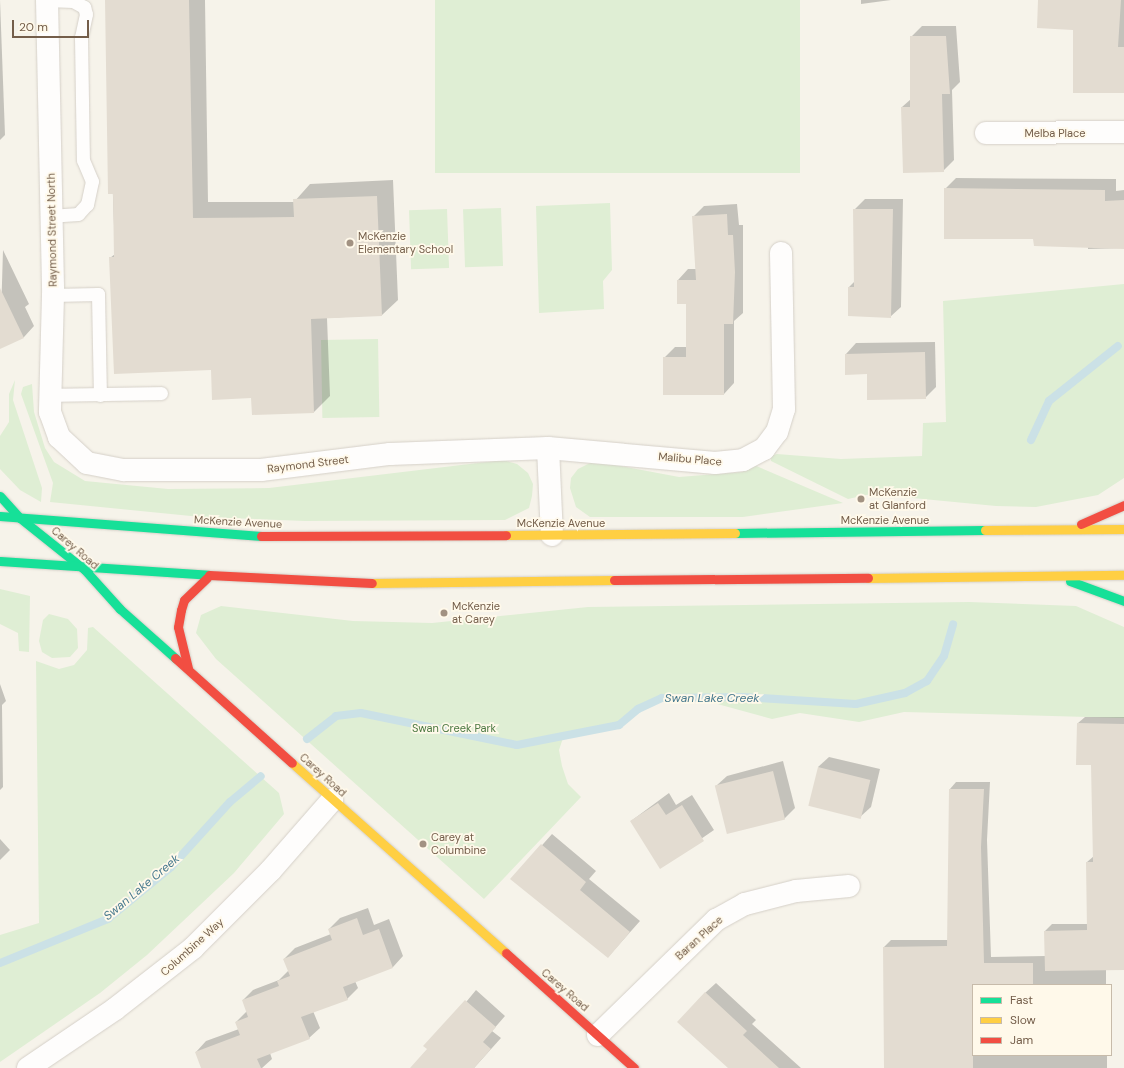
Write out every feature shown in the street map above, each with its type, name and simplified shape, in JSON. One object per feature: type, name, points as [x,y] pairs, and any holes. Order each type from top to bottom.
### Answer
[{"type":"main road","name":"Carey Road","points":[[0,496],[20,518],[84,569],[120,609],[188,668],[332,800],[634,1068]]},
{"type":"main road","points":[[1057,530],[1097,519],[1124,505]]},
{"type":"main road","name":"McKenzie Avenue","points":[[0,516],[270,537],[1124,529]]},
{"type":"main road","points":[[0,561],[207,578],[336,583],[1124,575]]},
{"type":"main road","points":[[1050,575],[1124,602]]},
{"type":"main road","points":[[188,668],[178,627],[181,610],[184,600],[207,578]]},
{"type":"street","name":"Raymond Street North","points":[[47,0],[53,295],[49,395],[52,425],[73,452]]},
{"type":"street","name":"Melba Place","points":[[986,133],[1124,132]]},
{"type":"street","name":"Malibu Place","points":[[548,448],[715,463],[742,460],[764,449],[777,432],[784,409],[780,253]]},
{"type":"street","name":"Raymond Street","points":[[73,452],[87,463],[124,470],[261,470],[390,454],[548,448]]},
{"type":"street","points":[[548,448],[552,535]]},
{"type":"street","name":"Columbine Way","points":[[28,1068],[115,1009],[193,948],[271,870],[332,800]]},
{"type":"street","name":"Baran Place","points":[[598,1035],[716,920],[744,904],[781,894],[849,886]]},
{"type":"lane","points":[[47,0],[73,1],[84,7],[86,14],[81,37],[83,160],[92,181],[87,204],[78,214],[51,216]]},
{"type":"lane","points":[[53,295],[98,294],[100,395]]},
{"type":"lane","points":[[49,395],[161,393]]},
{"type":"green space","points":[[435,0],[800,0],[800,173],[435,173]]},
{"type":"green space","points":[[610,203],[612,270],[603,281],[604,309],[539,313],[536,206]]},
{"type":"green space","points":[[501,208],[503,266],[465,267],[463,209]]},
{"type":"green space","points":[[447,209],[449,268],[411,269],[409,210]]},
{"type":"green space","points":[[1124,284],[1124,478],[1098,495],[1036,507],[996,506],[871,494],[848,499],[771,461],[771,456],[777,454],[841,459],[922,456],[923,423],[946,422],[943,301]]},
{"type":"green space","points":[[378,339],[379,417],[322,418],[321,340]]},
{"type":"green space","points":[[15,380],[13,400],[42,488],[41,502],[20,490],[0,469],[0,436],[9,422],[9,394]]},
{"type":"green space","points":[[32,384],[34,412],[45,448],[54,462],[85,481],[168,489],[269,488],[503,460],[517,464],[528,473],[533,484],[532,496],[529,508],[505,520],[305,521],[201,517],[50,502],[53,483],[21,394],[23,387]]},
{"type":"green space","points":[[594,461],[679,477],[742,472],[754,465],[843,503],[743,517],[590,517],[576,507],[570,488],[571,478],[578,469]]},
{"type":"green space","points":[[0,589],[30,596],[29,652],[19,651],[18,633],[0,624]]},
{"type":"green space","name":"Swan Creek Park","points":[[969,602],[1076,606],[1124,627],[1124,718],[904,712],[859,722],[800,713],[772,719],[699,699],[662,698],[638,709],[619,725],[563,738],[559,750],[562,766],[568,784],[581,797],[484,899],[216,659],[196,633],[201,615],[221,606],[353,621],[432,623],[588,607]]},
{"type":"green space","points":[[49,614],[68,619],[77,629],[78,648],[70,657],[52,658],[42,652],[39,641],[43,620]]},
{"type":"green space","points":[[93,627],[279,793],[284,814],[234,873],[147,955],[100,993],[0,1062],[0,935],[39,923],[36,661],[59,669],[74,665],[87,650],[88,628]]},
{"type":"building","points":[[105,0],[189,0],[193,218],[294,217],[293,199],[377,196],[382,316],[311,319],[314,413],[252,415],[251,398],[212,400],[211,370],[114,374],[109,257],[114,257],[113,194],[108,194]]},
{"type":"building","points":[[1038,0],[1121,0],[1118,47],[1124,47],[1124,93],[1073,93],[1073,30],[1037,28]]},
{"type":"building","points":[[910,36],[946,36],[950,94],[942,94],[944,172],[903,173],[901,107],[910,107]]},
{"type":"building","points":[[944,188],[1105,190],[1105,201],[1124,200],[1124,249],[1034,246],[1033,239],[944,239]]},
{"type":"building","points":[[853,209],[893,209],[891,318],[848,316],[848,287],[854,287]]},
{"type":"building","points":[[727,214],[728,235],[733,235],[735,272],[733,324],[724,324],[724,395],[663,395],[663,357],[686,357],[686,304],[677,304],[677,280],[696,280],[692,216]]},
{"type":"building","points":[[0,288],[24,338],[0,349]]},
{"type":"building","points":[[925,352],[926,399],[867,400],[867,374],[845,375],[845,354]]},
{"type":"building","points":[[1077,723],[1124,724],[1124,970],[1045,971],[1044,931],[1087,930],[1086,862],[1093,862],[1091,765],[1076,765]]},
{"type":"building","points":[[818,767],[870,780],[861,819],[808,806]]},
{"type":"building","points":[[773,771],[785,820],[727,834],[715,786]]},
{"type":"building","points":[[949,789],[984,789],[981,847],[984,963],[1033,963],[1033,984],[972,984],[973,1068],[884,1068],[883,947],[947,946]]},
{"type":"building","points":[[658,803],[666,815],[682,805],[704,841],[660,869],[630,821]]},
{"type":"building","points":[[541,844],[586,882],[580,890],[630,932],[608,958],[510,879]]},
{"type":"building","points":[[357,918],[363,935],[379,929],[393,968],[343,987],[348,1000],[301,1017],[310,1039],[257,1059],[261,1068],[201,1068],[195,1052],[240,1035],[235,1022],[248,1017],[242,1000],[279,986],[277,981],[290,976],[283,959],[332,940],[328,929]]},
{"type":"building","points":[[705,992],[747,1031],[743,1035],[779,1068],[728,1068],[677,1022]]},
{"type":"building","points":[[465,1000],[496,1027],[483,1042],[491,1049],[474,1068],[410,1068],[427,1049],[423,1046]]},
{"type":"waterway","name":"Swan Lake Creek","points":[[1031,440],[1049,401],[1118,346]]},
{"type":"waterway","name":"Swan Lake Creek","points":[[307,739],[336,716],[361,713],[517,745],[619,725],[638,709],[662,698],[744,697],[856,704],[905,693],[927,681],[944,656],[953,624]]},
{"type":"waterway","name":"Swan Lake Creek","points":[[0,963],[108,919],[171,867],[230,802],[261,776]]},
{"type":"traffic: fast","points":[[0,496],[20,518],[84,569],[120,609],[175,658]]},
{"type":"traffic: fast","points":[[0,516],[261,536]]},
{"type":"traffic: fast","points":[[735,533],[985,530]]},
{"type":"traffic: fast","points":[[0,561],[209,575]]},
{"type":"traffic: fast","points":[[1070,581],[1124,601]]},
{"type":"traffic: slow","points":[[985,530],[1124,529]]},
{"type":"traffic: slow","points":[[506,535],[735,533]]},
{"type":"traffic: slow","points":[[868,578],[1124,575]]},
{"type":"traffic: slow","points":[[372,583],[614,580]]},
{"type":"traffic: slow","points":[[292,763],[506,953]]},
{"type":"traffic: jam","points":[[1081,524],[1124,505]]},
{"type":"traffic: jam","points":[[261,536],[506,535]]},
{"type":"traffic: jam","points":[[209,575],[372,583]]},
{"type":"traffic: jam","points":[[188,668],[178,627],[181,610],[184,600],[207,578]]},
{"type":"traffic: jam","points":[[614,580],[868,578]]},
{"type":"traffic: jam","points":[[175,658],[292,763]]},
{"type":"traffic: jam","points":[[506,953],[634,1068]]},
{"type":"place","name":"McKenzie Elementary School","points":[[350,243]]},
{"type":"place","name":"McKenzie at Glanford","points":[[861,499]]},
{"type":"place","name":"McKenzie at Carey","points":[[444,613]]},
{"type":"place","name":"Carey at Columbine","points":[[423,844]]}]
